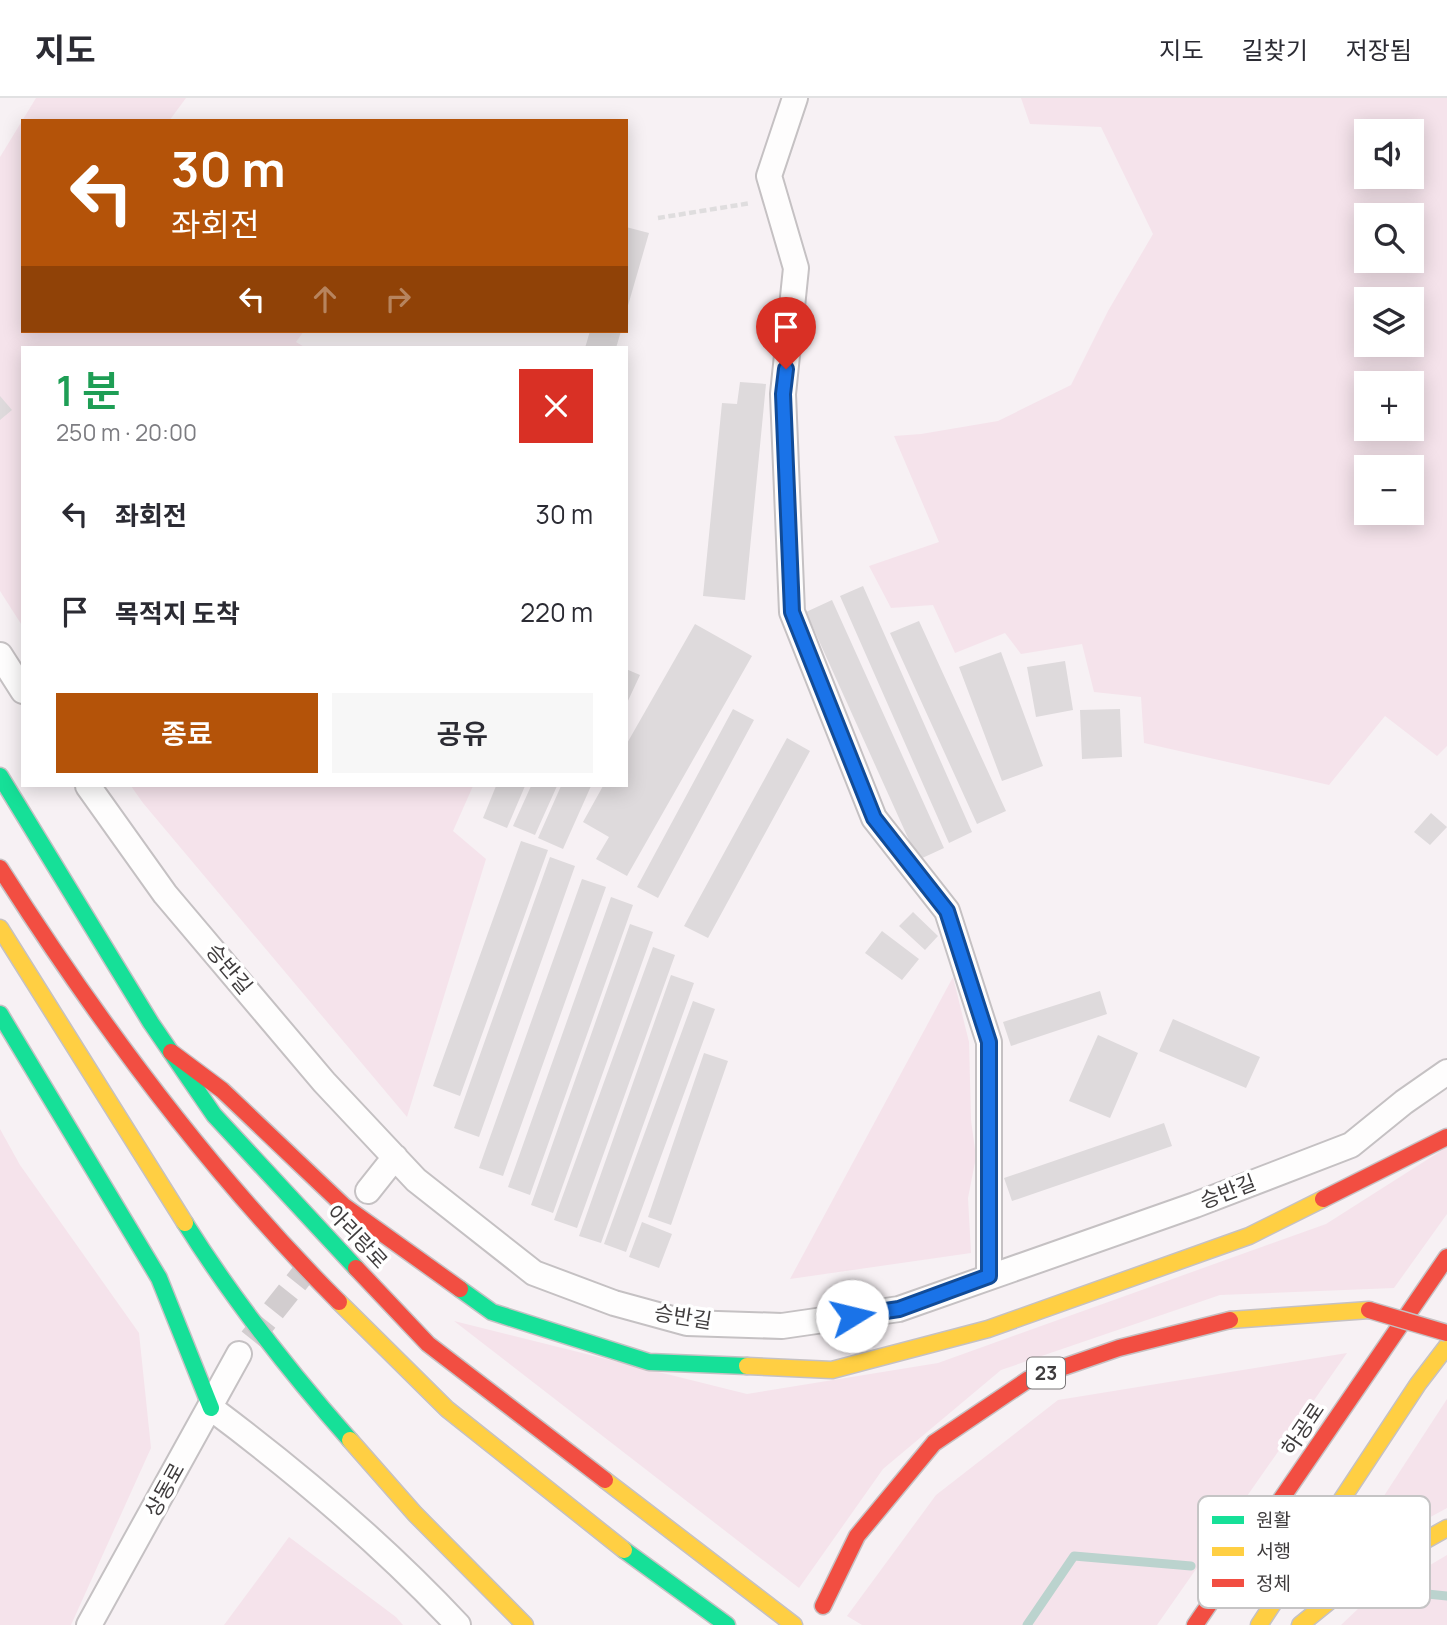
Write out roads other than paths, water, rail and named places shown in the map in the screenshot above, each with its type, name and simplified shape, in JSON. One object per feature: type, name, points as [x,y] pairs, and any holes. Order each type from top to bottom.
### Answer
[{"type":"main road","name":"아리랑로","points":[[0,776],[171,1052],[214,1115],[428,1344],[794,1625]]},
{"type":"main road","points":[[0,868],[38,928],[148,1083],[289,1252],[447,1409],[596,1529],[727,1625]]},
{"type":"main road","points":[[0,928],[222,1282],[298,1381],[415,1514],[525,1625]]},
{"type":"main road","points":[[0,1014],[159,1278],[211,1408]]},
{"type":"main road","points":[[171,1052],[222,1090],[344,1206],[492,1312],[649,1362],[832,1370],[988,1329],[1249,1236],[1447,1137]]},
{"type":"main road","name":"하공로","points":[[1283,1496],[1447,1257]]},
{"type":"main road","name":"23","points":[[823,1606],[857,1536],[934,1443],[1029,1378],[1119,1348],[1227,1320],[1369,1310],[1447,1334]]},
{"type":"main road","points":[[1344,1496],[1418,1384],[1447,1346]]},
{"type":"main road","points":[[1430,1538],[1447,1528]]},
{"type":"main road","name":"하공로","points":[[1195,1625],[1207,1608]]},
{"type":"main road","points":[[1259,1625],[1270,1608]]},
{"type":"main road","points":[[1300,1625],[1321,1608]]},
{"type":"street","points":[[795,98],[769,176],[796,268],[783,394],[792,612],[874,818],[947,911],[989,1042],[989,1276]]},
{"type":"street","points":[[0,655],[21,688]]},
{"type":"street","name":"승반길","points":[[89,787],[165,894],[324,1082],[416,1180],[534,1273],[614,1303],[687,1322],[782,1326],[899,1309],[1195,1205],[1351,1144],[1447,1072]]},
{"type":"street","points":[[368,1191],[395,1157]]},
{"type":"street","name":"상동로","points":[[89,1625],[239,1354]]},
{"type":"street","points":[[211,1408],[283,1462],[423,1588],[458,1625]]},
{"type":"waterway","points":[[1027,1625],[1074,1556],[1191,1566]]},
{"type":"waterway","points":[[1430,1594],[1447,1596]]},
{"type":"tunnel","points":[[251,1339],[314,1260]]}]
